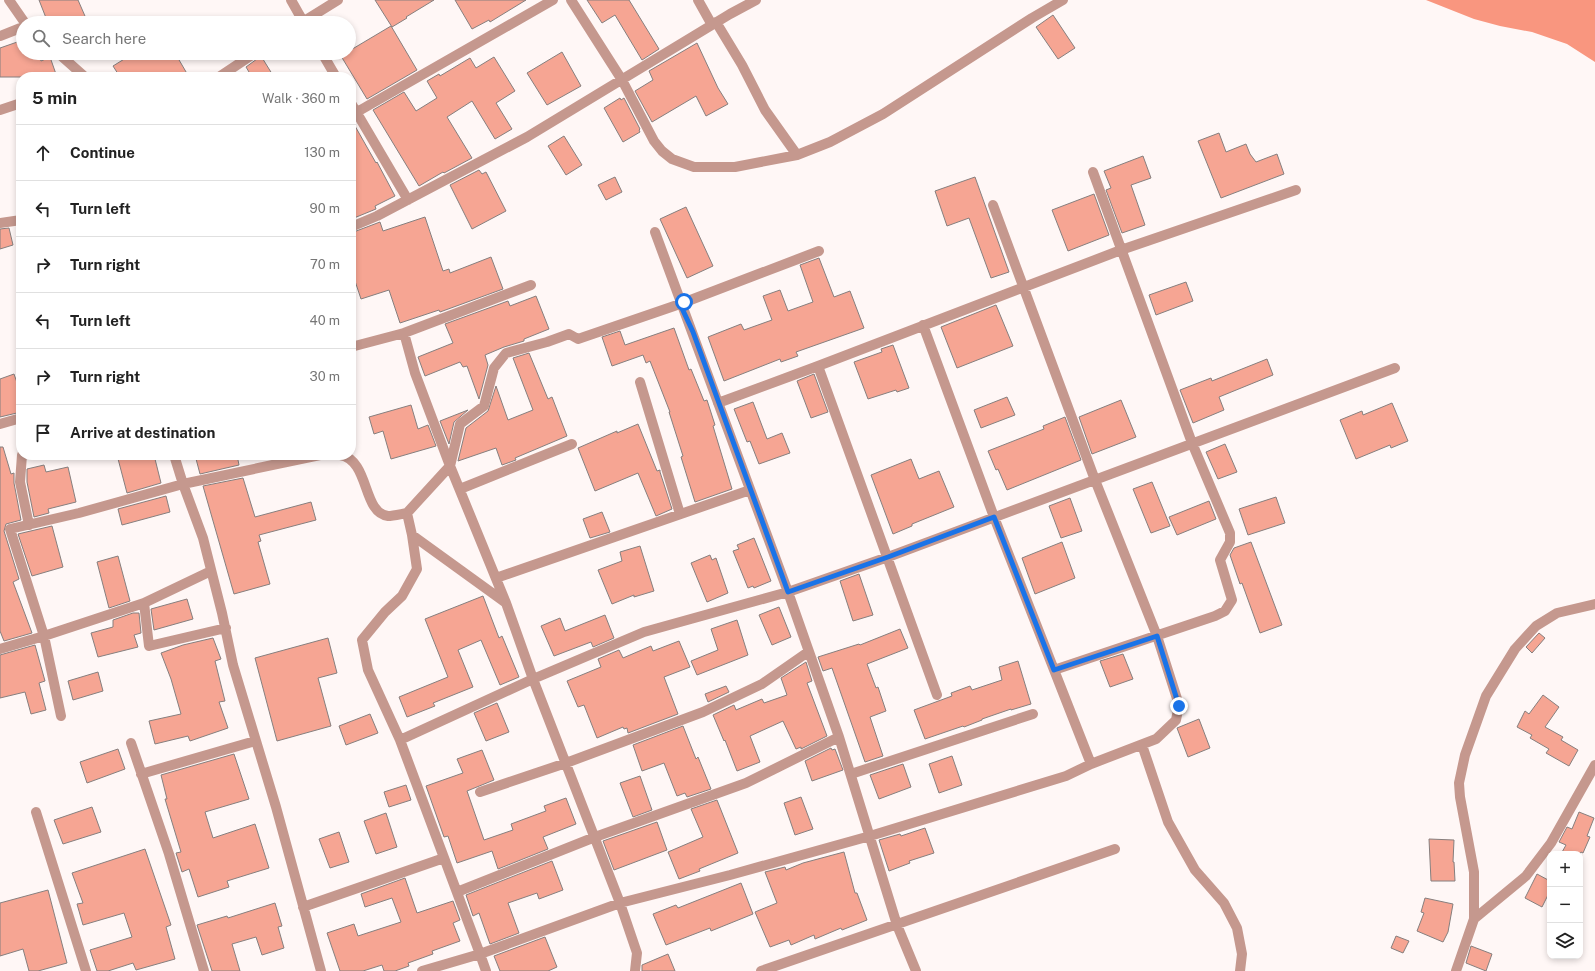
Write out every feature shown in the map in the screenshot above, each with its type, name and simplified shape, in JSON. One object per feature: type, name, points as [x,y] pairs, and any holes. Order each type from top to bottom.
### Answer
[{"type":"street","points":[[9,0],[20,16]]},
{"type":"street","points":[[291,0],[300,16]]},
{"type":"street","points":[[313,16],[338,0]]},
{"type":"street","points":[[408,200],[357,112],[553,0]]},
{"type":"street","points":[[571,0],[622,80],[654,141],[662,151],[672,159],[694,167],[735,167],[797,155],[830,142],[883,114],[1032,18],[1063,0]]},
{"type":"street","points":[[698,0],[742,65],[765,110],[797,155]]},
{"type":"street","points":[[356,225],[377,216],[527,137],[756,0]]},
{"type":"street","points":[[0,36],[16,30]]},
{"type":"street","points":[[66,60],[79,72]]},
{"type":"street","points":[[226,72],[244,60]]},
{"type":"street","points":[[326,60],[333,72]]},
{"type":"street","points":[[0,110],[16,105]]},
{"type":"street","points":[[1054,670],[1215,616],[1225,611],[1232,600],[1220,560],[1230,542],[1230,533],[1192,443],[1093,172]]},
{"type":"street","points":[[718,403],[1121,250],[1296,190]]},
{"type":"street","points":[[422,971],[480,954],[620,903],[870,836],[1066,776],[1091,764],[1156,739],[1176,720],[1179,706],[1157,636],[1095,480],[993,205]]},
{"type":"street","points":[[0,222],[16,220]]},
{"type":"street","points":[[655,232],[680,304],[693,332],[788,592],[839,737],[897,925],[916,971]]},
{"type":"street","points":[[348,460],[380,513],[388,516],[406,513],[450,466],[460,424],[484,406],[494,368],[506,353],[547,342],[569,334],[578,339],[680,304],[819,251]]},
{"type":"street","points":[[356,346],[404,333],[531,285]]},
{"type":"street","points":[[923,325],[994,517],[1091,764]]},
{"type":"street","points":[[404,333],[415,373],[450,466],[506,603],[533,679],[620,903],[637,953],[635,971]]},
{"type":"street","points":[[818,366],[888,557],[936,695]]},
{"type":"street","points":[[400,740],[533,679],[644,632],[788,592],[888,557],[1395,368]]},
{"type":"street","points":[[640,382],[680,514]]},
{"type":"street","points":[[0,424],[16,419]]},
{"type":"street","points":[[460,489],[572,444]]},
{"type":"street","points":[[22,460],[20,482],[29,525]]},
{"type":"street","points":[[176,460],[203,538],[226,628],[237,681],[321,971]]},
{"type":"street","points":[[61,716],[44,636],[5,531],[79,513],[183,484],[285,460]]},
{"type":"street","points":[[496,578],[750,490]]},
{"type":"street","points":[[406,513],[412,535],[417,569],[402,596],[385,612],[362,640],[368,670],[400,740],[486,971]]},
{"type":"street","points":[[412,535],[506,603]]},
{"type":"street","points":[[0,649],[144,603],[211,571]]},
{"type":"street","points":[[144,603],[149,646],[226,628]]},
{"type":"street","points":[[1456,971],[1474,919],[1474,872],[1459,783],[1465,755],[1486,696],[1515,649],[1536,626],[1557,612],[1595,604]]},
{"type":"street","points":[[480,792],[566,763],[703,712],[762,684],[808,652]]},
{"type":"street","points":[[851,774],[1033,714]]},
{"type":"street","points":[[457,892],[595,838],[746,783],[839,737]]},
{"type":"street","points":[[141,774],[255,741]]},
{"type":"street","points":[[131,743],[169,854],[204,971]]},
{"type":"street","points":[[1142,745],[1168,822],[1195,870],[1224,903],[1237,928],[1242,954],[1240,971]]},
{"type":"street","points":[[1474,919],[1526,876],[1551,843],[1595,765]]},
{"type":"street","points":[[36,812],[86,971]]},
{"type":"street","points":[[761,971],[1115,850]]},
{"type":"street","points":[[303,907],[444,858]]},
{"type":"shaded area","points":[[1426,0],[1595,0],[1595,62],[1567,44],[1532,32],[1474,19]]},
{"type":"building","points":[[39,0],[78,0],[85,16],[45,16]]},
{"type":"building","points":[[375,0],[434,0],[392,27]]},
{"type":"building","points":[[455,0],[526,0],[490,22],[489,20],[472,29]]},
{"type":"building","points":[[587,0],[629,0],[659,49],[642,60],[615,15],[602,23]]},
{"type":"building","points":[[1053,15],[1075,48],[1058,59],[1036,27]]},
{"type":"building","points":[[391,26],[417,70],[367,99],[356,81],[356,72],[351,72],[343,60],[356,60],[356,47]]},
{"type":"building","points":[[16,42],[16,60],[51,60],[55,72],[16,72],[16,77],[0,77],[0,48]]},
{"type":"building","points":[[697,43],[718,88],[728,104],[706,116],[696,96],[652,122],[635,91],[653,80],[649,71]]},
{"type":"building","points":[[562,52],[581,86],[547,105],[527,73]]},
{"type":"building","points":[[494,57],[515,91],[496,103],[512,129],[495,139],[472,101],[447,117],[472,158],[419,186],[373,110],[404,92],[416,111],[437,98],[427,81],[439,74],[440,76],[470,58],[476,68]]},
{"type":"building","points":[[123,60],[179,60],[186,72],[117,72],[113,66]]},
{"type":"building","points":[[256,60],[263,60],[271,72],[249,72],[246,67]]},
{"type":"building","points":[[620,98],[621,100],[624,98],[640,129],[640,132],[623,142],[604,108]]},
{"type":"building","points":[[356,128],[376,163],[377,162],[395,196],[375,206],[376,209],[356,217]]},
{"type":"building","points":[[1219,133],[1226,152],[1246,144],[1250,154],[1256,162],[1277,154],[1284,174],[1221,198],[1198,141]]},
{"type":"building","points":[[564,136],[582,165],[566,175],[548,146]]},
{"type":"building","points":[[1143,156],[1151,178],[1131,185],[1145,225],[1122,233],[1106,190],[1111,188],[1104,171]]},
{"type":"building","points":[[479,170],[482,174],[486,172],[506,211],[472,229],[450,185]]},
{"type":"building","points":[[615,177],[622,192],[606,200],[598,185]]},
{"type":"building","points":[[975,177],[1009,272],[991,278],[969,218],[947,226],[935,191]]},
{"type":"building","points":[[1094,194],[1109,235],[1068,251],[1052,210]]},
{"type":"building","points":[[686,207],[713,266],[687,278],[660,219]]},
{"type":"building","points":[[425,217],[443,271],[449,269],[450,273],[491,257],[503,289],[440,312],[439,310],[400,323],[389,290],[361,299],[356,284],[356,231],[380,222],[383,231]]},
{"type":"building","points":[[9,228],[13,245],[0,249],[0,229]]},
{"type":"building","points":[[819,258],[834,297],[850,291],[864,328],[796,352],[798,356],[781,362],[780,359],[724,381],[708,337],[741,324],[744,330],[772,320],[763,296],[780,290],[788,311],[813,302],[800,265]]},
{"type":"building","points":[[1186,282],[1193,301],[1156,315],[1149,295]]},
{"type":"building","points":[[536,296],[549,329],[524,339],[524,341],[485,355],[488,365],[479,399],[467,366],[463,367],[460,362],[425,376],[418,357],[453,343],[445,324],[508,301],[510,306]]},
{"type":"building","points":[[996,305],[1013,346],[957,368],[941,327]]},
{"type":"building","points":[[674,328],[689,370],[691,369],[704,401],[707,400],[715,425],[713,426],[732,489],[695,502],[681,457],[683,456],[670,412],[650,361],[646,363],[643,355],[612,366],[602,337],[620,331],[625,345]]},
{"type":"building","points":[[893,345],[909,388],[897,392],[896,390],[868,399],[854,362],[882,352],[881,349]]},
{"type":"building","points":[[529,353],[548,399],[552,397],[567,436],[502,465],[496,448],[458,461],[466,428],[488,411],[496,386],[508,420],[533,410],[513,358]]},
{"type":"building","points":[[1267,359],[1273,375],[1219,397],[1224,410],[1193,423],[1180,390],[1211,378],[1212,381]]},
{"type":"building","points":[[14,374],[16,380],[16,413],[0,417],[0,379]]},
{"type":"building","points":[[814,374],[828,412],[811,418],[797,381]]},
{"type":"building","points":[[1007,397],[1015,415],[981,428],[974,410]]},
{"type":"building","points":[[1121,400],[1136,437],[1092,454],[1079,417]]},
{"type":"building","points":[[753,402],[767,439],[782,433],[790,453],[759,464],[750,441],[747,442],[734,409]]},
{"type":"building","points":[[1392,403],[1408,441],[1391,448],[1390,445],[1356,459],[1340,420],[1362,411],[1363,415]]},
{"type":"building","points":[[411,405],[418,429],[428,425],[436,446],[391,459],[383,431],[374,434],[369,417]]},
{"type":"building","points":[[468,410],[454,422],[449,444],[440,421]]},
{"type":"building","points":[[1065,417],[1081,460],[1007,490],[988,451],[1044,429],[1043,426]]},
{"type":"building","points":[[638,424],[657,471],[660,470],[672,509],[656,516],[638,473],[595,491],[578,448],[617,431],[617,433]]},
{"type":"building","points":[[1225,444],[1237,472],[1218,479],[1206,452]]},
{"type":"building","points":[[0,447],[3,447],[11,474],[14,473],[14,483],[21,520],[6,524],[4,531],[19,579],[13,582],[32,633],[4,641],[0,631]]},
{"type":"building","points":[[911,459],[919,479],[939,471],[954,507],[912,524],[912,526],[893,534],[871,475]]},
{"type":"building","points":[[118,460],[155,460],[161,483],[127,493]]},
{"type":"building","points":[[196,460],[238,460],[239,465],[200,474]]},
{"type":"building","points":[[44,465],[46,472],[68,467],[76,502],[48,509],[49,513],[34,517],[27,482],[27,469]]},
{"type":"building","points":[[243,478],[255,517],[311,502],[316,520],[259,535],[261,541],[258,542],[270,584],[234,594],[203,486]]},
{"type":"building","points":[[1152,482],[1170,526],[1151,533],[1133,489]]},
{"type":"building","points":[[166,496],[170,512],[122,525],[118,509]]},
{"type":"building","points":[[1276,497],[1285,523],[1248,535],[1239,509]]},
{"type":"building","points":[[1070,498],[1082,531],[1061,538],[1049,506]]},
{"type":"building","points":[[1209,501],[1216,519],[1177,535],[1169,517]]},
{"type":"building","points":[[602,512],[610,532],[590,538],[583,519]]},
{"type":"building","points":[[52,526],[63,567],[32,576],[18,534]]},
{"type":"building","points":[[754,538],[771,581],[754,588],[753,586],[748,588],[733,551],[739,549],[737,545]]},
{"type":"building","points":[[1062,542],[1075,578],[1035,594],[1022,558]]},
{"type":"building","points":[[1251,542],[1282,625],[1260,633],[1230,555],[1234,548]]},
{"type":"building","points":[[640,546],[654,591],[634,597],[634,595],[612,604],[598,570],[622,561],[620,552]]},
{"type":"building","points":[[710,555],[712,560],[716,558],[728,593],[707,602],[691,563]]},
{"type":"building","points":[[118,556],[130,601],[109,608],[97,562]]},
{"type":"building","points":[[859,574],[873,615],[853,621],[840,581]]},
{"type":"building","points":[[483,596],[499,638],[502,636],[519,677],[500,685],[481,640],[458,650],[473,687],[433,703],[435,706],[407,717],[399,697],[448,677],[425,619]]},
{"type":"building","points":[[187,599],[193,619],[154,630],[151,609]]},
{"type":"building","points":[[779,607],[791,637],[772,645],[759,615]]},
{"type":"building","points":[[133,613],[139,613],[141,633],[134,635],[138,647],[98,657],[91,633],[113,627],[113,620]]},
{"type":"building","points":[[605,615],[614,638],[593,647],[591,642],[554,656],[541,626],[560,618],[565,631]]},
{"type":"building","points":[[737,620],[748,655],[697,675],[691,661],[718,650],[711,629]]},
{"type":"building","points":[[900,629],[908,648],[867,664],[876,688],[878,687],[886,711],[870,717],[883,756],[865,762],[832,668],[823,671],[818,657],[859,644],[860,645]]},
{"type":"building","points":[[1539,633],[1545,638],[1532,653],[1526,647]]},
{"type":"building","points":[[213,638],[221,659],[215,661],[225,701],[219,702],[228,728],[190,741],[188,736],[155,744],[149,721],[181,714],[171,679],[161,653],[183,645]]},
{"type":"building","points":[[328,638],[337,673],[318,678],[331,726],[277,741],[255,658]]},
{"type":"building","points":[[679,641],[690,667],[664,677],[678,714],[628,733],[627,728],[624,729],[623,727],[597,738],[584,705],[578,707],[567,681],[601,667],[598,659],[619,650],[623,658],[651,646],[653,651]]},
{"type":"building","points":[[35,645],[45,681],[39,683],[46,710],[31,714],[25,692],[0,698],[0,655]]},
{"type":"building","points":[[1123,654],[1133,679],[1110,687],[1100,661]]},
{"type":"building","points":[[1018,661],[1031,704],[1011,709],[964,727],[963,726],[925,739],[914,710],[952,696],[951,693],[970,686],[972,690],[1002,680],[999,667]]},
{"type":"building","points":[[806,662],[812,681],[807,683],[827,736],[801,749],[801,747],[796,749],[783,721],[750,736],[760,762],[737,771],[713,715],[734,705],[736,710],[762,699],[764,703],[787,695],[781,678]]},
{"type":"building","points":[[98,672],[103,691],[73,700],[68,681]]},
{"type":"building","points":[[726,686],[729,692],[708,702],[705,694]]},
{"type":"building","points":[[1543,695],[1559,707],[1545,727],[1563,737],[1561,740],[1578,750],[1569,766],[1546,753],[1549,749],[1530,738],[1532,735],[1517,727],[1525,711],[1529,714]]},
{"type":"building","points":[[497,703],[509,732],[486,741],[474,713]]},
{"type":"building","points":[[370,714],[378,733],[346,745],[339,726]]},
{"type":"building","points":[[1199,719],[1210,748],[1188,757],[1177,728]]},
{"type":"building","points":[[683,726],[696,759],[698,757],[711,789],[687,797],[685,793],[677,796],[664,763],[642,771],[633,745]]},
{"type":"building","points":[[831,748],[832,750],[835,749],[843,770],[812,781],[805,761]]},
{"type":"building","points":[[118,749],[125,769],[87,783],[80,762]]},
{"type":"building","points":[[482,750],[494,780],[467,791],[484,840],[513,830],[511,824],[546,811],[544,806],[566,798],[576,824],[543,837],[548,849],[498,869],[492,851],[457,863],[448,836],[444,837],[426,786],[463,773],[457,759]]},
{"type":"building","points":[[234,754],[249,799],[205,812],[213,838],[255,824],[269,868],[227,881],[229,887],[198,897],[189,869],[182,872],[176,853],[181,852],[165,799],[167,799],[161,775]]},
{"type":"building","points":[[952,756],[962,785],[939,793],[929,764]]},
{"type":"building","points":[[903,764],[911,787],[879,799],[870,775]]},
{"type":"building","points":[[640,776],[652,810],[633,817],[620,783]]},
{"type":"building","points":[[406,785],[411,800],[389,807],[384,792]]},
{"type":"building","points":[[801,797],[813,829],[795,835],[784,803]]},
{"type":"building","points":[[717,800],[738,853],[679,879],[668,852],[703,837],[691,809]]},
{"type":"building","points":[[92,807],[101,832],[63,844],[54,820]]},
{"type":"building","points":[[1579,812],[1594,818],[1587,836],[1590,837],[1583,853],[1583,851],[1563,851],[1566,845],[1559,842],[1567,827],[1572,829]]},
{"type":"building","points":[[386,813],[397,847],[376,854],[364,821]]},
{"type":"building","points":[[657,822],[667,850],[614,870],[603,841]]},
{"type":"building","points":[[925,828],[934,853],[909,861],[910,863],[889,871],[879,840],[900,834],[901,836]]},
{"type":"building","points":[[339,832],[349,862],[330,868],[319,839]]},
{"type":"building","points":[[1429,839],[1454,840],[1453,862],[1455,881],[1431,881]]},
{"type":"building","points":[[145,849],[171,925],[166,927],[175,959],[136,970],[133,963],[108,971],[97,971],[90,950],[132,937],[124,913],[83,925],[77,904],[83,903],[72,873]]},
{"type":"building","points":[[844,852],[855,893],[857,893],[867,920],[842,930],[841,928],[815,939],[814,935],[791,945],[789,940],[770,947],[755,912],[777,903],[765,872],[785,867],[786,870],[803,863]]},
{"type":"building","points":[[552,861],[563,890],[539,899],[537,893],[508,903],[519,933],[490,944],[479,913],[473,916],[466,895]]},
{"type":"building","points":[[1537,874],[1547,879],[1547,897],[1542,907],[1525,898]]},
{"type":"building","points":[[405,878],[417,913],[453,901],[460,920],[453,923],[460,941],[432,951],[433,954],[408,963],[409,966],[395,971],[384,971],[382,965],[363,971],[340,971],[327,933],[354,924],[358,936],[401,922],[392,898],[365,907],[361,894]]},
{"type":"building","points":[[741,883],[753,914],[711,931],[710,928],[666,945],[653,914],[676,905],[678,908]]},
{"type":"building","points":[[48,890],[67,963],[38,971],[29,971],[23,949],[0,956],[0,903]]},
{"type":"building","points":[[1425,898],[1453,904],[1448,932],[1443,942],[1417,931],[1424,913],[1421,912]]},
{"type":"building","points":[[275,903],[282,926],[278,927],[284,948],[262,955],[256,937],[232,944],[240,971],[212,971],[197,925],[227,916],[228,918]]},
{"type":"building","points":[[1396,936],[1409,941],[1403,953],[1391,948]]},
{"type":"building","points":[[545,937],[557,967],[548,971],[500,971],[494,956]]},
{"type":"building","points":[[1471,946],[1492,954],[1486,971],[1466,963]]},
{"type":"building","points":[[668,954],[675,971],[642,971],[642,965]]},
{"type":"route","points":[[684,302],[680,304],[693,332],[788,592],[888,557],[994,517],[1054,670],[1157,636],[1179,706]]}]
